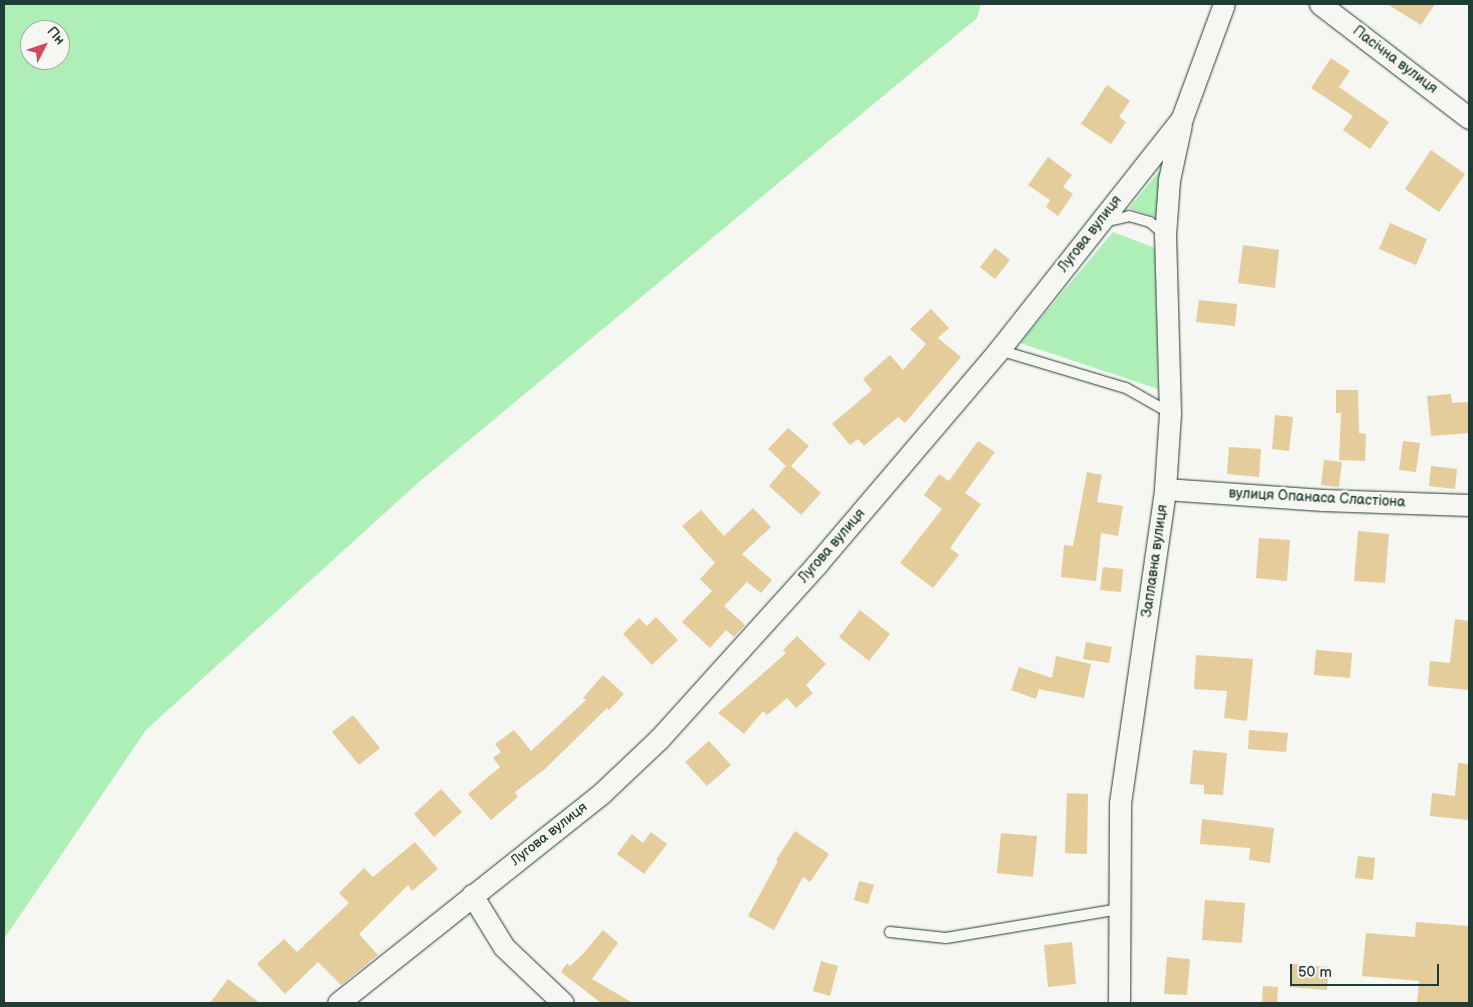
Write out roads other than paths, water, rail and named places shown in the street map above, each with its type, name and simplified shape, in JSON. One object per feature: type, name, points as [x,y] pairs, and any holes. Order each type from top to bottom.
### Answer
[{"type":"street","name":"Лугова вулиця","points":[[338,1003],[602,793],[659,738],[817,564],[1000,350],[1182,118],[1224,4]]},
{"type":"street","name":"Пасічна вулиця","points":[[1320,4],[1469,118]]},
{"type":"street","name":"Заплавна вулиця","points":[[1119,1003],[1120,803],[1165,489],[1170,413],[1165,235],[1169,180],[1182,118]]},
{"type":"street","name":"вулиця Опанаса Сластіона","points":[[1165,489],[1323,500],[1469,504]]},
{"type":"street","points":[[472,896],[504,947],[563,1003]]},
{"type":"lane","points":[[1098,223],[1129,216],[1150,222],[1165,235]]},
{"type":"lane","points":[[1000,350],[1126,388],[1170,413]]},
{"type":"lane","points":[[890,932],[946,938],[1120,909]]}]
